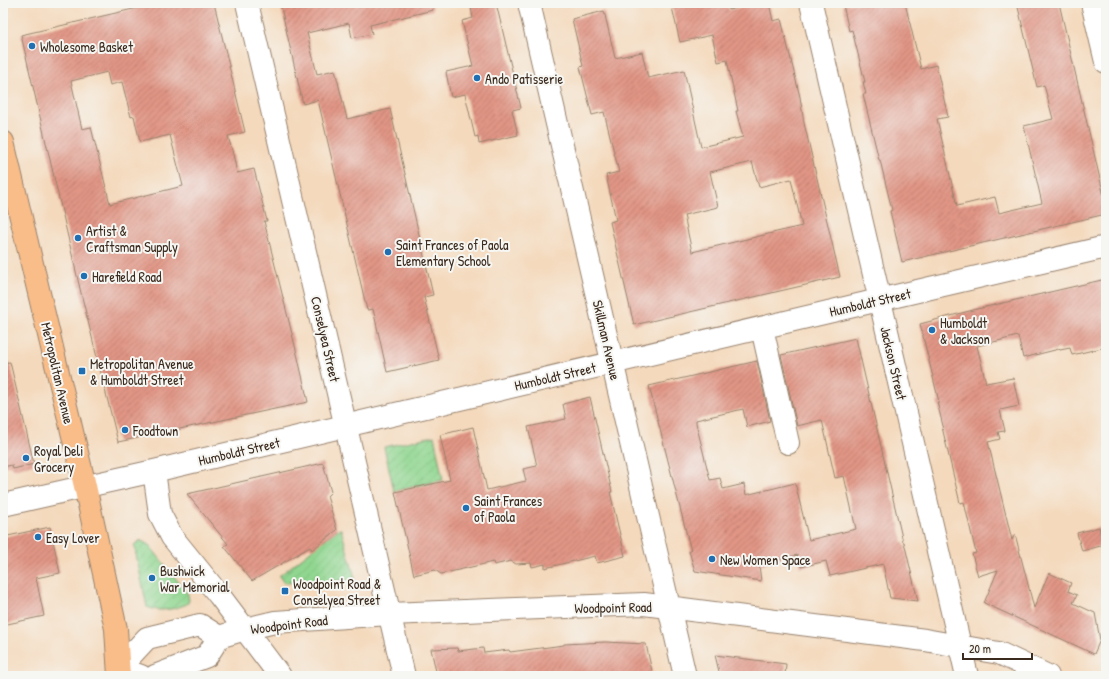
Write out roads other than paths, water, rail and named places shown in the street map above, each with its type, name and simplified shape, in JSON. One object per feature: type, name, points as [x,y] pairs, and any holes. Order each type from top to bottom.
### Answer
[{"type":"main road","name":"Metropolitan Avenue","points":[[3,142],[85,486],[116,629],[114,674]]},
{"type":"street","name":"Conselyea Street","points":[[247,3],[404,676]]},
{"type":"street","name":"Skillman Avenue","points":[[529,3],[686,676]]},
{"type":"street","name":"Jackson Street","points":[[810,3],[967,676]]},
{"type":"street","points":[[1092,3],[1106,62]]},
{"type":"street","name":"Humboldt Street","points":[[3,505],[154,471],[1106,247]]},
{"type":"street","points":[[762,328],[788,443]]},
{"type":"street","points":[[154,471],[160,514],[172,538],[245,628],[280,676]]},
{"type":"street","name":"Woodpoint Road","points":[[219,637],[245,628],[275,622],[390,614],[644,604],[925,640],[960,646],[999,653],[1048,676]]},
{"type":"street","points":[[114,674],[147,638],[200,625],[219,637],[207,656],[155,676]]},
{"type":"street","points":[[114,674],[140,676]]},
{"type":"place","name":"Wholesome Basket","points":[[32,46]]},
{"type":"place","name":"Ando Patisserie","points":[[477,78]]},
{"type":"place","name":"Artist & Craftsman Supply","points":[[78,238]]},
{"type":"place","name":"Saint Frances of Paola Elementary School","points":[[388,252]]},
{"type":"place","name":"Harefield Road","points":[[84,276]]},
{"type":"place","name":"Humboldt & Jackson","points":[[932,330]]},
{"type":"place","name":"Metropolitan Avenue & Humboldt Street","points":[[82,371]]},
{"type":"place","name":"Foodtown","points":[[125,430]]},
{"type":"place","name":"Royal Deli Grocery","points":[[26,458]]},
{"type":"place","name":"Saint Frances of Paola","points":[[466,508]]},
{"type":"place","name":"Easy Lover","points":[[38,537]]},
{"type":"place","name":"New Women Space","points":[[712,559]]},
{"type":"place","name":"Bushwick War Memorial","points":[[152,578]]},
{"type":"place","name":"Woodpoint Road & Conselyea Street","points":[[285,591]]}]
